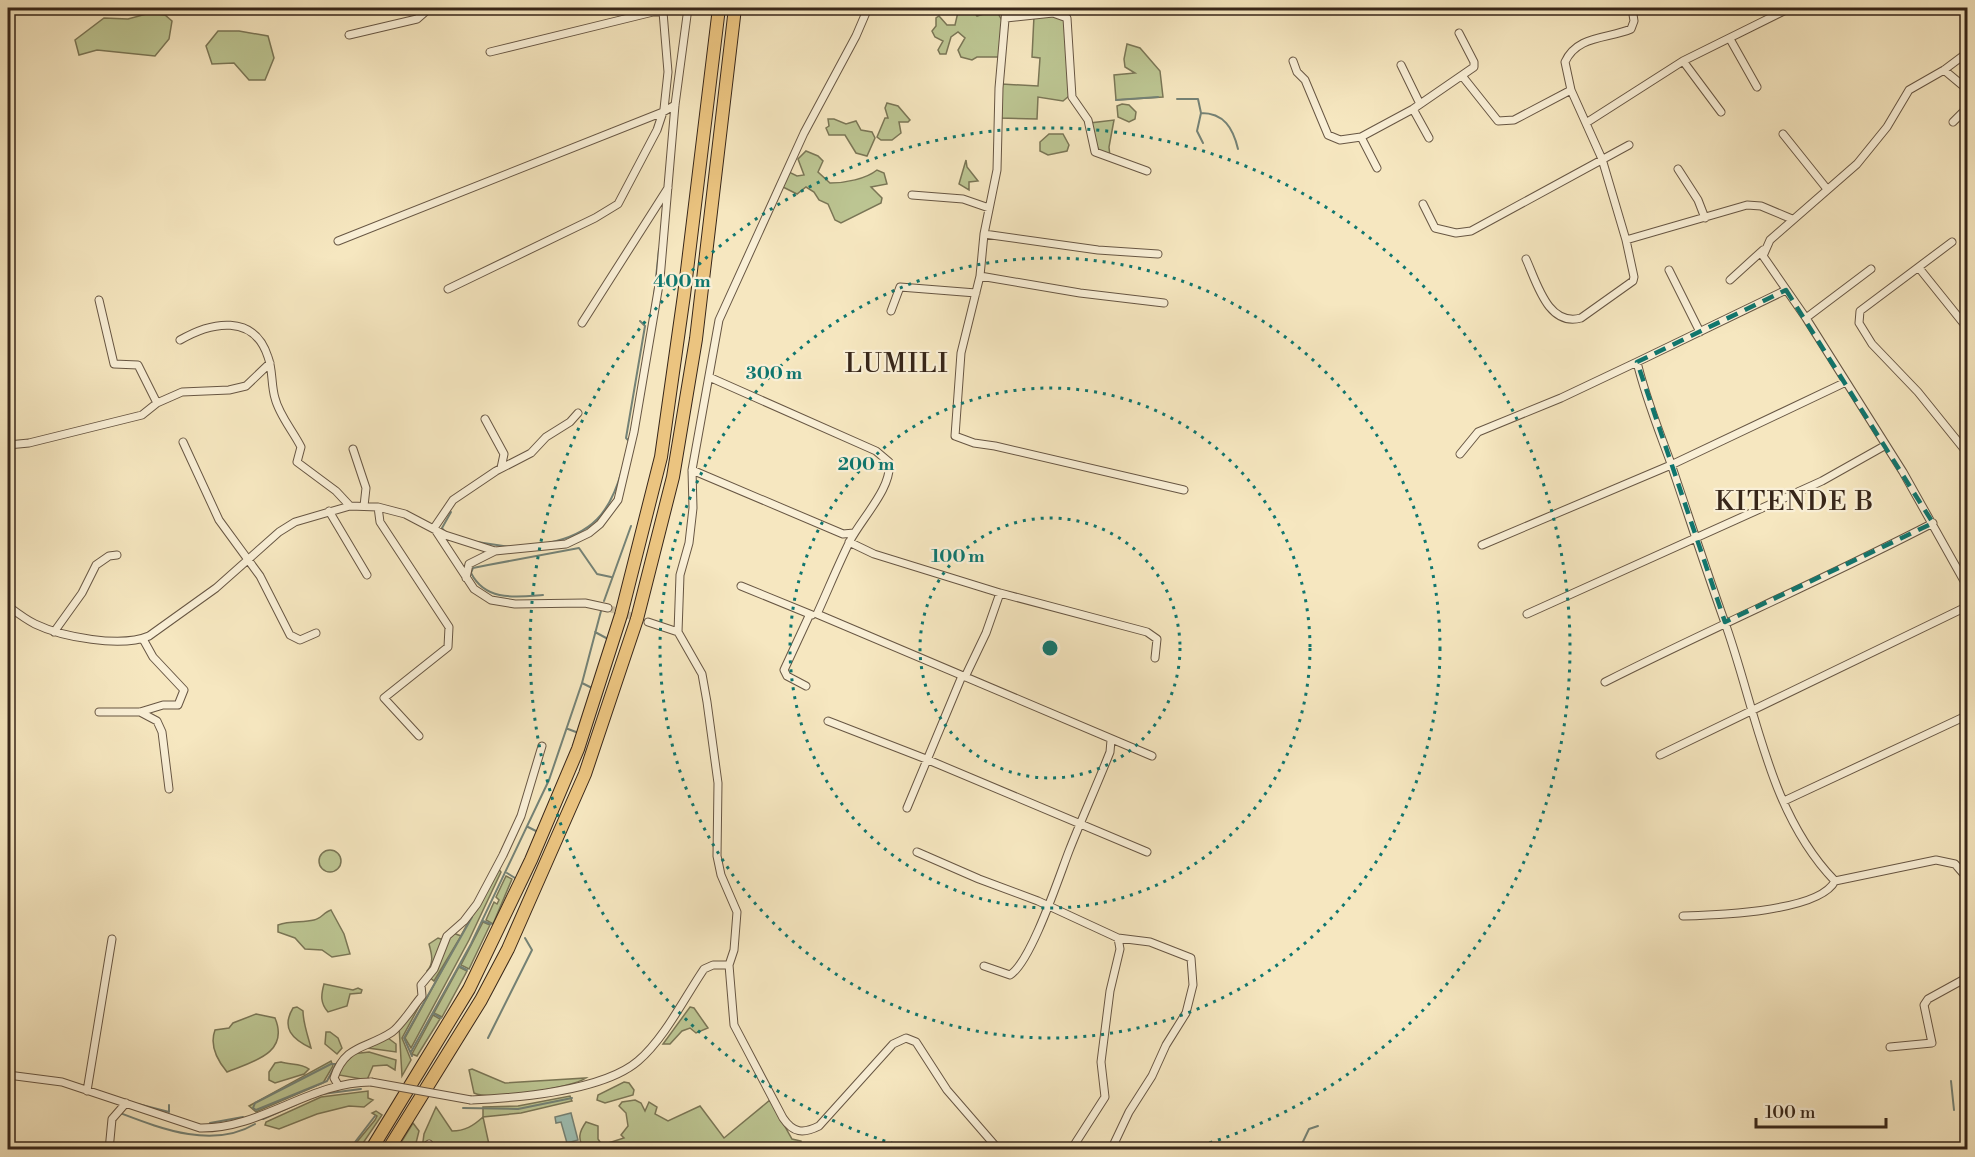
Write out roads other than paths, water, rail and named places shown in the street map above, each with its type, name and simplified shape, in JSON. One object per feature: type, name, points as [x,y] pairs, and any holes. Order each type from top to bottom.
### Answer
[{"type":"highway","points":[[371,1149],[469,988],[531,860],[578,748],[621,615],[661,457],[684,295],[719,8]]},
{"type":"highway","points":[[388,1149],[481,1000],[518,930],[585,774],[637,619],[673,477],[696,339],[735,8]]},
{"type":"street","points":[[349,35],[417,19],[425,12],[425,8]]},
{"type":"street","points":[[8,606],[33,624],[54,632],[121,641],[143,639],[216,588],[295,522],[350,506],[378,507],[405,514],[445,535],[495,551],[526,550],[566,544],[590,533],[618,500],[634,432],[660,279],[670,186],[675,105],[688,8]]},
{"type":"street","points":[[868,8],[846,56],[832,77],[804,133],[719,320],[692,470],[693,508],[689,543],[680,575],[678,632],[702,674],[717,783],[717,856],[721,874],[737,912],[734,950],[729,965],[734,1025],[783,1118],[791,1128],[802,1132],[819,1126],[894,1044],[906,1038],[915,1042],[947,1090],[999,1149]]},
{"type":"street","points":[[1006,8],[998,98],[998,163],[984,234],[980,276],[960,360],[955,436],[974,443],[1184,490]]},
{"type":"street","points":[[1526,259],[1540,291],[1554,314],[1573,320],[1581,318],[1632,281],[1634,277],[1626,240],[1602,159],[1571,90],[1565,62],[1568,56],[1590,40],[1631,29],[1634,21],[1632,8]]},
{"type":"street","points":[[1586,123],[1683,61],[1790,8]]},
{"type":"street","points":[[447,289],[595,219],[618,204],[657,130],[663,112],[668,72],[663,12],[653,12],[490,52]]},
{"type":"street","points":[[1006,18],[1053,14],[1067,18],[1072,97],[1088,120],[1095,152],[1147,171]]},
{"type":"street","points":[[1293,61],[1297,72],[1305,80],[1328,135],[1340,140],[1361,137],[1413,109],[1463,77],[1474,64],[1459,33]]},
{"type":"street","points":[[1730,39],[1757,87]]},
{"type":"street","points":[[1730,280],[1792,219],[1872,147],[1904,95],[1968,52]]},
{"type":"street","points":[[1683,61],[1721,112]]},
{"type":"street","points":[[1401,65],[1420,104]]},
{"type":"street","points":[[1944,70],[1968,90]]},
{"type":"street","points":[[1463,77],[1498,121],[1503,122],[1514,120],[1571,90]]},
{"type":"street","points":[[338,241],[663,112],[675,105]]},
{"type":"street","points":[[1953,122],[1968,107]]},
{"type":"street","points":[[1413,109],[1430,138]]},
{"type":"street","points":[[1783,134],[1827,189]]},
{"type":"street","points":[[1361,137],[1377,168]]},
{"type":"street","points":[[1423,204],[1435,228],[1456,233],[1471,231],[1629,145]]},
{"type":"street","points":[[1678,169],[1698,200],[1705,218]]},
{"type":"street","points":[[582,323],[670,186]]},
{"type":"street","points":[[912,195],[963,199],[989,208]]},
{"type":"street","points":[[1626,240],[1754,205],[1792,219]]},
{"type":"street","points":[[984,234],[1098,250],[1158,254]]},
{"type":"street","points":[[1952,242],[1860,311],[1859,323],[1872,344],[1918,392],[1968,454]]},
{"type":"street","points":[[1763,250],[1766,262],[1806,318],[1886,445],[1933,523],[1968,588]]},
{"type":"street","points":[[1919,268],[1968,329]]},
{"type":"street","points":[[1806,318],[1871,269]]},
{"type":"street","points":[[1669,270],[1700,332]]},
{"type":"street","points":[[980,276],[1080,293],[1164,303]]},
{"type":"street","points":[[891,311],[897,288],[904,286],[976,293]]},
{"type":"street","points":[[1460,454],[1478,432],[1561,398],[1786,290]]},
{"type":"street","points":[[99,300],[114,364],[138,365],[156,403]]},
{"type":"street","points":[[180,340],[216,324],[242,326],[264,345],[270,363],[275,399],[301,449],[297,462],[336,491],[350,506]]},
{"type":"street","points":[[1637,362],[1694,539],[1725,622],[1750,710],[1784,801],[1807,847],[1835,882]]},
{"type":"street","points":[[8,445],[29,443],[142,415],[156,403],[182,392],[223,391],[246,386],[270,363]]},
{"type":"street","points":[[709,377],[886,457],[890,473],[876,501],[854,533],[818,614]]},
{"type":"street","points":[[1482,545],[1671,465],[1846,382]]},
{"type":"street","points":[[434,528],[453,500],[500,469],[531,453],[546,437],[570,423],[578,413]]},
{"type":"street","points":[[485,419],[504,454],[500,469]]},
{"type":"street","points":[[183,442],[215,514],[267,588],[279,616],[292,637],[304,640],[316,633]]},
{"type":"street","points":[[1527,614],[1822,481],[1886,445]]},
{"type":"street","points":[[353,449],[366,488],[364,506]]},
{"type":"street","points":[[692,470],[843,534],[854,533]]},
{"type":"street","points":[[378,507],[380,522],[449,627],[448,647],[384,698],[419,736]]},
{"type":"street","points":[[329,511],[367,575]]},
{"type":"street","points":[[1605,682],[1725,622],[1866,558],[1933,523]]},
{"type":"street","points":[[434,528],[474,589],[491,600],[515,603],[585,603],[608,608]]},
{"type":"street","points":[[849,543],[874,554],[1000,593],[1147,632],[1157,639],[1155,658]]},
{"type":"street","points":[[466,578],[469,564],[495,551]]},
{"type":"street","points":[[54,632],[82,593],[96,565],[109,556],[117,555]]},
{"type":"street","points":[[741,586],[809,616],[818,614],[1152,756]]},
{"type":"street","points":[[907,808],[926,759],[986,633],[1000,593]]},
{"type":"street","points":[[1660,755],[1968,606]]},
{"type":"street","points":[[806,686],[788,676],[784,670],[809,616]]},
{"type":"street","points":[[648,622],[678,632]]},
{"type":"street","points":[[99,712],[140,712],[163,705],[178,705],[184,690],[153,657],[143,639]]},
{"type":"street","points":[[140,712],[157,721],[162,732],[169,789]]},
{"type":"street","points":[[1784,801],[1968,715]]},
{"type":"street","points":[[828,721],[926,759],[1147,852]]},
{"type":"street","points":[[984,966],[1002,974],[1014,973],[1050,906],[1080,824],[1110,752],[1111,740]]},
{"type":"street","points":[[338,1085],[334,1078],[336,1072],[350,1052],[392,1032],[422,996],[421,985],[434,969],[447,936],[464,921],[477,904],[503,855],[520,816],[542,746]]},
{"type":"street","points":[[917,852],[1050,906],[1118,938],[1150,942],[1191,958],[1193,985],[1186,1013],[1166,1045],[1152,1076],[1129,1112],[1111,1149]]},
{"type":"street","points":[[1683,916],[1761,909],[1816,898],[1831,889],[1835,882],[1936,860],[1955,864],[1968,879]]},
{"type":"street","points":[[1071,1149],[1105,1097],[1101,1062],[1110,991],[1120,949],[1118,938]]},
{"type":"street","points":[[87,1091],[112,939]]},
{"type":"street","points":[[8,1075],[62,1083],[200,1128],[217,1128],[249,1121],[338,1085],[371,1083],[471,1100],[512,1099],[573,1087],[622,1072],[640,1060],[652,1046],[704,969],[713,965],[729,965]]},
{"type":"street","points":[[1890,1047],[1932,1043],[1924,1005],[1928,999],[1968,977]]},
{"type":"street","points":[[109,1149],[112,1119],[126,1103]]},
{"type":"street","points":[[421,1149],[429,1144]]},
{"type":"water","points":[[571,1113],[578,1140],[567,1143],[561,1122],[556,1123],[555,1117]]},
{"type":"waterway","points":[[1116,100],[1158,97]]},
{"type":"waterway","points":[[1177,99],[1198,99],[1201,113],[1197,131],[1203,143]]},
{"type":"waterway","points":[[1201,113],[1216,116],[1226,123],[1238,149]]},
{"type":"waterway","points":[[654,297],[659,249]]},
{"type":"waterway","points":[[629,441],[626,438],[645,326],[640,321]]},
{"type":"waterway","points":[[548,543],[576,534],[597,519],[612,498],[622,470]]},
{"type":"waterway","points":[[446,533],[442,528],[451,512]]},
{"type":"waterway","points":[[604,601],[631,526]]},
{"type":"waterway","points":[[477,542],[510,547]]},
{"type":"waterway","points":[[543,595],[502,596],[485,589],[471,573],[473,568],[579,548],[597,574],[611,577]]},
{"type":"waterway","points":[[411,1052],[471,944],[549,780],[582,683],[601,611]]},
{"type":"waterway","points":[[595,632],[608,639]]},
{"type":"waterway","points":[[582,683],[592,688]]},
{"type":"waterway","points":[[568,729],[576,732]]},
{"type":"waterway","points":[[528,827],[536,831]]},
{"type":"waterway","points":[[507,873],[515,878]]},
{"type":"waterway","points":[[412,1056],[404,1038],[472,917]]},
{"type":"waterway","points":[[483,921],[491,924]]},
{"type":"waterway","points":[[488,1038],[532,950],[525,938]]},
{"type":"waterway","points":[[459,966],[467,970]]},
{"type":"waterway","points":[[433,1013],[441,1018]]},
{"type":"waterway","points":[[331,1064],[336,1064],[327,1081],[256,1110],[253,1108],[255,1103],[331,1064]]},
{"type":"waterway","points":[[1951,1081],[1954,1110]]},
{"type":"waterway","points":[[322,1094],[361,1089]]},
{"type":"waterway","points":[[463,1108],[518,1109],[572,1098]]},
{"type":"waterway","points":[[138,1104],[169,1112],[169,1105]]},
{"type":"waterway","points":[[263,1119],[297,1104]]},
{"type":"waterway","points":[[120,1113],[170,1130],[205,1136],[239,1131],[255,1124]]},
{"type":"waterway","points":[[349,1150],[375,1116]]},
{"type":"waterway","points":[[210,1123],[243,1117]]},
{"type":"waterway","points":[[1299,1150],[1309,1129],[1318,1126]]},
{"type":"waterway","points":[[409,1150],[414,1146]]},
{"type":"tunnel","points":[[608,608],[640,619]]},
{"type":"district","name":"LUMILI","points":[[897,364]]},
{"type":"district","name":"KITENDE B","points":[[1795,502]]}]
